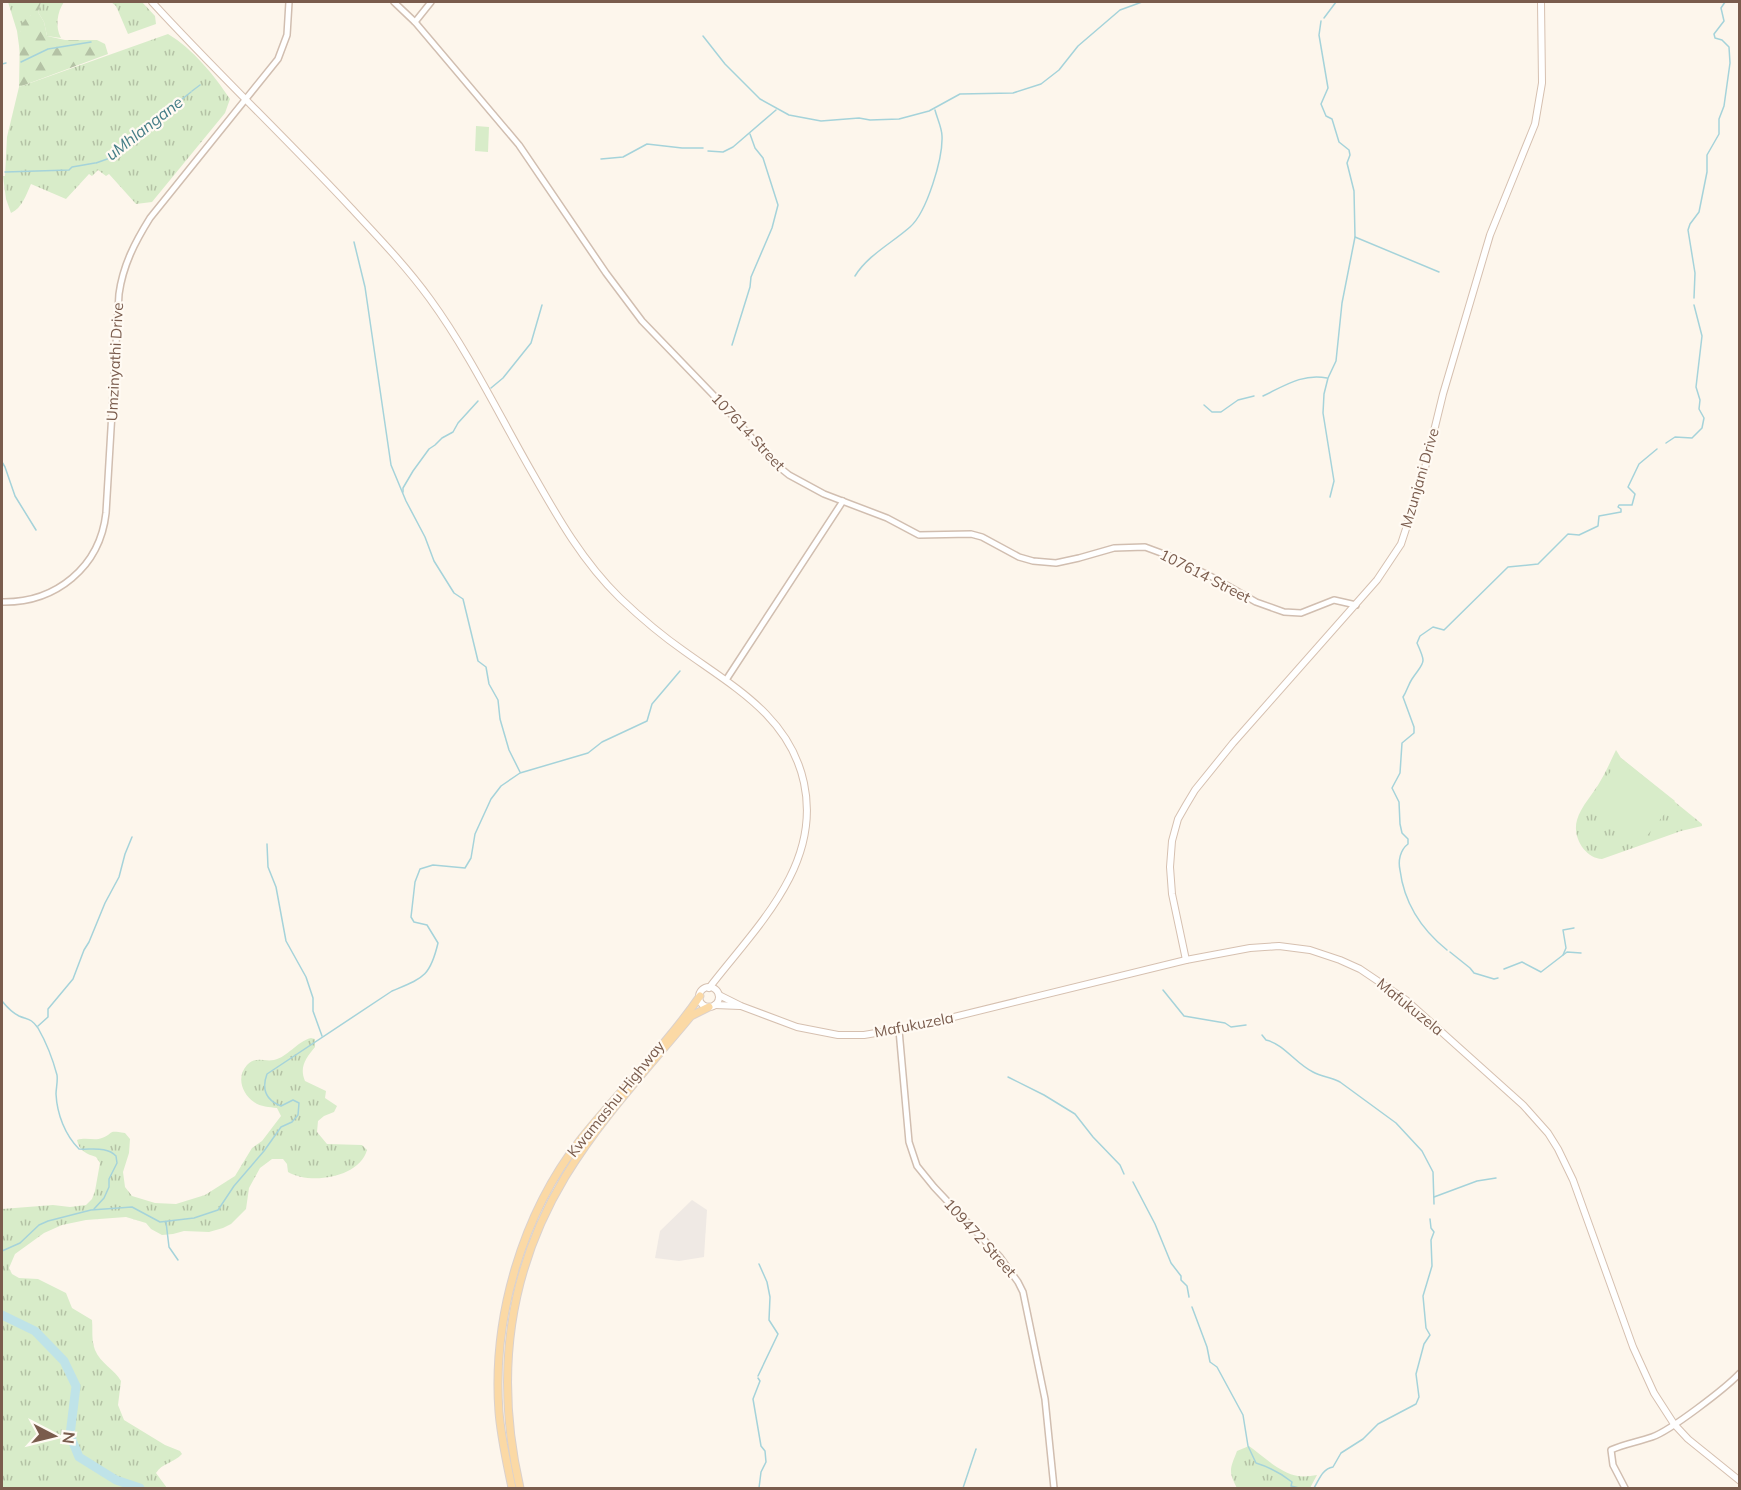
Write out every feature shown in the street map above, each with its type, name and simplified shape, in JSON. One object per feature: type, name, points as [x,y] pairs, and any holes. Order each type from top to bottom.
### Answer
[{"type":"main road","points":[[153,2],[246,101],[323,177],[397,257],[427,295],[468,356],[556,516],[578,549],[603,580],[650,625],[764,710],[786,737],[800,767],[805,789],[807,811],[804,845],[787,885],[735,957],[700,996],[703,1004],[741,1006]]},
{"type":"main road","name":"Mzunjani Drive","points":[[1186,960],[1170,878],[1172,841],[1178,819],[1195,790],[1356,605],[1384,571],[1401,544],[1422,480],[1443,394],[1490,235],[1535,124],[1542,83],[1540,2]]},
{"type":"main road","name":"Mafukuzela","points":[[741,1006],[797,1028],[864,1035],[899,1030],[1186,960],[1264,946],[1295,948],[1340,960],[1360,969],[1406,1000],[1523,1105],[1548,1133],[1565,1163],[1583,1207],[1643,1371],[1654,1393],[1674,1424],[1692,1442],[1740,1481]]},
{"type":"main road","points":[[712,1006],[718,999],[722,978],[735,957]]},
{"type":"main road","points":[[709,987],[741,1006]]},
{"type":"main road","name":"Kwamashu Highway","points":[[512,1488],[499,1411],[499,1362],[508,1300],[524,1245],[544,1197],[576,1146],[700,996]]},
{"type":"main road","name":"Kwamashu Highway","points":[[520,1488],[507,1411],[508,1357],[512,1319],[521,1278],[537,1232],[565,1176],[602,1124],[691,1016],[712,1006]]},
{"type":"street","name":"Umzinyathi Drive","points":[[2,602],[32,599],[61,588],[78,573],[96,549],[103,532],[106,513],[119,294],[124,268],[150,218],[278,60],[287,35],[289,2]]},
{"type":"street","name":"107614 Street","points":[[394,2],[415,22],[519,145],[606,273],[655,335],[783,471],[798,481],[887,518],[919,535],[971,534],[982,537],[1019,557],[1033,561],[1056,562],[1114,548],[1145,547],[1172,557],[1256,602],[1284,612],[1301,613],[1334,600],[1356,605]]},
{"type":"street","points":[[415,22],[431,2]]},
{"type":"street","points":[[726,680],[843,501]]},
{"type":"street","name":"109472 Street","points":[[899,1030],[909,1142],[917,1166],[1000,1257],[1023,1292],[1047,1410],[1054,1488]]},
{"type":"street","points":[[1625,1488],[1613,1465],[1611,1450],[1651,1438],[1674,1424],[1740,1373]]},
{"type":"shaded area","points":[[692,1200],[707,1210],[704,1257],[679,1261],[655,1258],[660,1231]]},
{"type":"green space","points":[[8,2],[31,2],[31,15],[20,32],[20,53],[17,31]]},
{"type":"green space","points":[[31,2],[41,2],[38,12],[44,22],[47,36],[65,40],[97,40],[105,44],[108,54],[19,87],[20,32],[22,23],[31,15]]},
{"type":"green space","points":[[41,2],[64,2],[58,20],[61,38],[47,36],[44,22],[38,12]]},
{"type":"green space","points":[[111,2],[142,2],[155,16],[156,24],[128,34],[116,6]]},
{"type":"green space","points":[[168,34],[202,63],[230,99],[225,113],[152,202],[136,204],[109,174],[106,176],[98,170],[92,176],[89,174],[66,199],[31,184],[21,205],[11,213],[6,199],[3,176],[5,176],[7,137],[19,87]]},
{"type":"green space","points":[[476,126],[489,127],[488,152],[475,151]]},
{"type":"green space","points":[[1616,750],[1621,758],[1702,826],[1681,831],[1602,859],[1585,851],[1576,833],[1577,820]]},
{"type":"green space","points":[[1621,758],[1675,801],[1642,842],[1589,800]]},
{"type":"green space","points":[[311,1038],[315,1039],[315,1047],[306,1059],[303,1076],[305,1081],[326,1091],[325,1098],[337,1106],[334,1112],[318,1121],[317,1132],[327,1144],[362,1145],[367,1150],[362,1160],[354,1167],[333,1176],[308,1178],[288,1172],[287,1164],[283,1159],[272,1159],[260,1168],[249,1188],[246,1209],[231,1224],[223,1228],[209,1232],[184,1231],[162,1235],[146,1223],[126,1217],[86,1220],[62,1225],[44,1233],[15,1254],[9,1268],[12,1274],[19,1278],[38,1279],[66,1293],[72,1308],[92,1320],[95,1350],[100,1359],[121,1381],[118,1405],[124,1420],[182,1454],[161,1467],[156,1473],[167,1488],[2,1488],[2,1209],[86,1205],[92,1199],[95,1191],[100,1163],[96,1157],[82,1149],[77,1140],[99,1139],[113,1132],[125,1133],[130,1139],[129,1153],[123,1172],[125,1187],[132,1196],[155,1203],[176,1204],[205,1195],[235,1176],[252,1148],[262,1141],[281,1116],[277,1108],[259,1105],[246,1095],[241,1080],[247,1065],[253,1061],[279,1058]]},
{"type":"green space","points":[[1249,1446],[1272,1464],[1291,1474],[1317,1475],[1310,1488],[1237,1488],[1231,1474],[1232,1466],[1237,1451]]},
{"type":"waterway","points":[[703,36],[725,64],[760,99],[789,115],[821,121],[859,118],[899,119],[929,111],[960,94],[1013,93],[1041,84],[1059,70],[1078,46],[1120,10],[1142,2]]},
{"type":"waterway","points":[[1324,18],[1336,2]]},
{"type":"waterway","points":[[1694,298],[1695,273],[1688,230],[1699,212],[1707,172],[1707,155],[1719,134],[1719,119],[1724,106],[1730,63],[1729,47],[1722,40],[1715,38],[1714,34],[1724,21],[1721,8],[1725,2]]},
{"type":"waterway","points":[[1321,21],[1319,35],[1328,88],[1321,104],[1326,116],[1332,119],[1339,142],[1349,150],[1347,163],[1354,191],[1355,237],[1342,303],[1336,361],[1324,394],[1323,413],[1334,481],[1330,497]]},
{"type":"waterway","points":[[21,62],[48,49],[91,42]]},
{"type":"waterway","points":[[2,64],[6,63]]},
{"type":"waterway","name":"uMhlangane","points":[[192,91],[200,85]]},
{"type":"waterway","name":"uMhlangane","points":[[96,163],[110,158],[143,127],[191,92]]},
{"type":"waterway","points":[[708,151],[723,152],[733,147],[776,110]]},
{"type":"waterway","points":[[855,276],[873,255],[910,227],[922,210],[933,184],[942,146],[941,130],[935,110]]},
{"type":"waterway","points":[[732,345],[751,277],[772,228],[778,205],[763,158],[755,148],[750,134]]},
{"type":"waterway","points":[[601,159],[623,157],[647,144],[703,148]]},
{"type":"waterway","name":"uMhlangane","points":[[5,172],[69,170],[72,167],[95,163]]},
{"type":"waterway","points":[[1355,237],[1439,272]]},
{"type":"waterway","points":[[354,242],[365,287],[391,465],[434,561],[454,593],[463,599],[478,661],[486,667],[489,684],[498,700],[500,719],[509,750],[520,772]]},
{"type":"waterway","points":[[491,388],[503,378],[531,343],[542,305]]},
{"type":"waterway","points":[[1666,443],[1675,437],[1692,438],[1702,428],[1704,418],[1699,409],[1700,400],[1696,387],[1702,336],[1694,305]]},
{"type":"waterway","points":[[1263,396],[1302,379],[1327,378]]},
{"type":"waterway","points":[[1204,405],[1212,412],[1221,412],[1238,400],[1254,396]]},
{"type":"waterway","points":[[403,492],[413,471],[429,449],[453,432],[478,401]]},
{"type":"waterway","points":[[1447,950],[1429,933],[1415,914],[1405,893],[1399,867],[1400,856],[1408,844],[1408,839],[1402,833],[1399,802],[1392,788],[1400,773],[1402,743],[1414,733],[1403,697],[1423,662],[1417,643],[1420,636],[1433,627],[1444,630],[1508,567],[1538,564],[1568,534],[1579,535],[1598,526],[1599,516],[1621,512],[1619,505],[1632,505],[1635,494],[1628,487],[1639,464],[1657,449]]},
{"type":"waterway","points":[[2,462],[15,496],[36,530]]},
{"type":"waterway","points":[[2,1251],[20,1243],[39,1225],[91,1210],[132,1207],[160,1222],[194,1218],[218,1210],[281,1127],[292,1122],[298,1115],[299,1103],[293,1100],[281,1106],[268,1097],[265,1090],[267,1074],[392,991],[418,979],[428,970],[438,943],[427,925],[414,922],[411,917],[415,882],[420,869],[433,865],[465,868],[471,858],[475,834],[491,799],[501,786],[520,773],[588,753],[602,742],[647,721],[652,704],[680,671]]},
{"type":"waterway","points":[[38,1026],[48,1017],[48,1009],[73,979],[105,903],[119,877],[132,837]]},
{"type":"waterway","points":[[267,844],[268,867],[276,887],[286,941],[306,977],[313,998],[313,1011],[322,1036]]},
{"type":"waterway","points":[[1563,955],[1566,948],[1563,930],[1574,928]]},
{"type":"waterway","points":[[1450,952],[1474,973],[1498,978]]},
{"type":"waterway","points":[[1504,969],[1522,962],[1541,972],[1567,952],[1581,953]]},
{"type":"waterway","points":[[1163,990],[1184,1016],[1225,1023],[1231,1027],[1246,1025]]},
{"type":"waterway","points":[[2,1001],[17,1015],[33,1022],[41,1033],[57,1075],[56,1094],[60,1116],[74,1143],[79,1149],[104,1150],[116,1156],[117,1163],[109,1179],[109,1187],[104,1198],[94,1209]]},
{"type":"waterway","points":[[1262,1035],[1316,1074],[1340,1082],[1396,1123],[1422,1151],[1433,1172],[1434,1204]]},
{"type":"waterway","points":[[1008,1077],[1075,1114],[1120,1165],[1124,1174]]},
{"type":"waterway","points":[[1434,1197],[1477,1181],[1496,1178]]},
{"type":"waterway","points":[[1133,1182],[1155,1224],[1171,1263],[1187,1286],[1189,1297]]},
{"type":"waterway","points":[[1314,1488],[1323,1472],[1333,1467],[1341,1453],[1363,1439],[1378,1424],[1416,1404],[1419,1397],[1416,1374],[1424,1344],[1430,1335],[1426,1328],[1423,1296],[1432,1266],[1431,1240],[1434,1232],[1430,1219]]},
{"type":"waterway","points":[[166,1222],[169,1247],[178,1260]]},
{"type":"waterway","points":[[758,1376],[778,1334],[769,1320],[770,1297],[767,1282],[759,1264]]},
{"type":"waterway","points":[[1192,1307],[1207,1347],[1210,1362],[1217,1367],[1243,1415],[1248,1446],[1256,1463],[1280,1474],[1292,1482],[1291,1486],[1299,1488]]},
{"type":"waterway","points":[[2,1315],[35,1331],[64,1361],[76,1386],[70,1435],[79,1457],[116,1480],[140,1488]]},
{"type":"waterway","points":[[758,1378],[760,1381],[753,1399],[766,1462],[761,1472],[759,1488]]},
{"type":"waterway","points":[[963,1488],[976,1449]]}]
